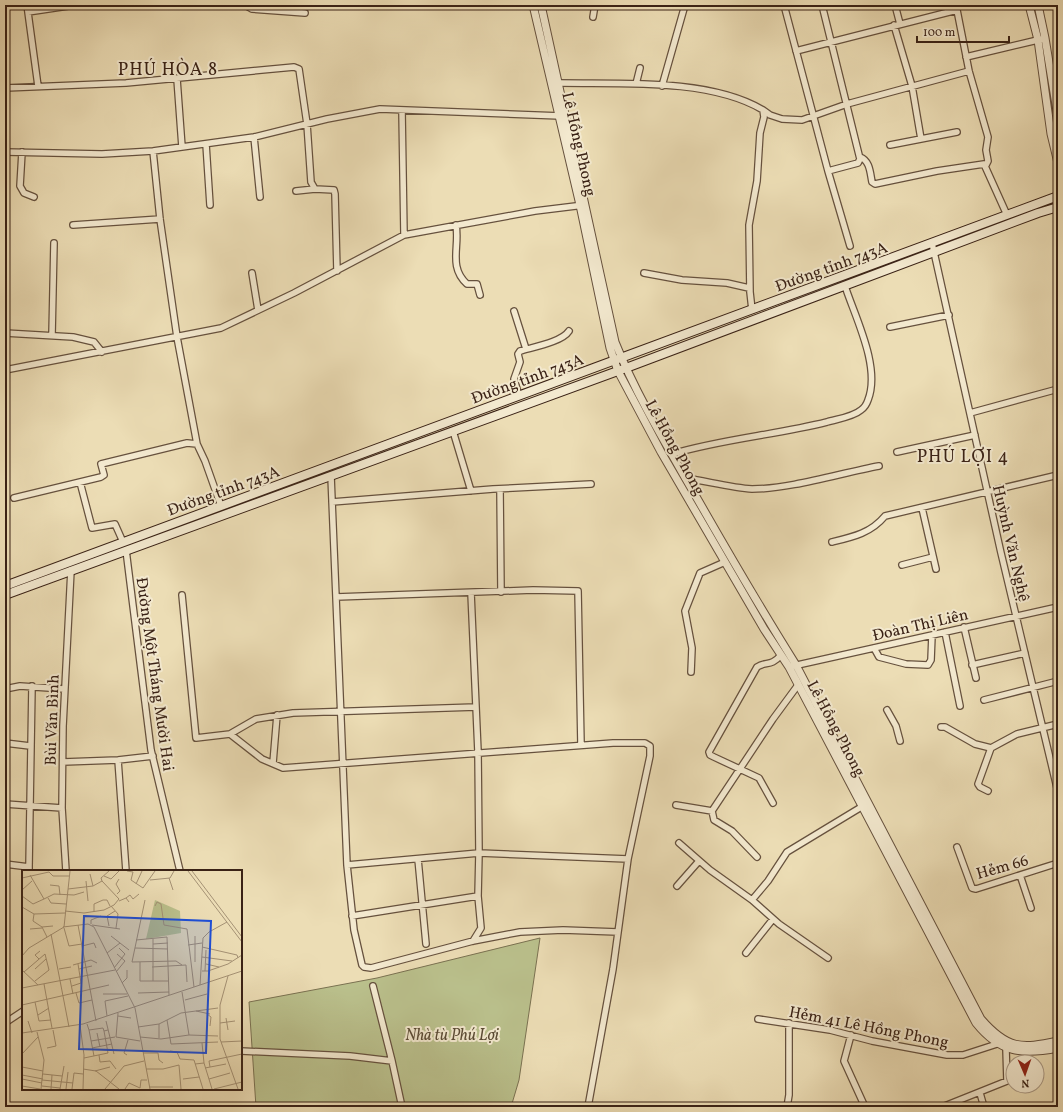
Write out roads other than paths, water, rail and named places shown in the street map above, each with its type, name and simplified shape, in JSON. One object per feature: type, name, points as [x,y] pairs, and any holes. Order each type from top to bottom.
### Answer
[{"type":"main road","name":"Đường tỉnh 743A","points":[[5,586],[69,566],[222,510],[328,466],[1058,196]]},
{"type":"main road","name":"Đường tỉnh 743A","points":[[222,510],[331,476],[618,371],[1038,213],[1058,207]]},
{"type":"main road","points":[[485,409],[488,418]]},
{"type":"main road","points":[[406,438],[409,447]]},
{"type":"main road","points":[[328,466],[331,476]]},
{"type":"main road","name":"Đường tỉnh 743A","points":[[5,595],[69,566]]},
{"type":"street","points":[[27,5],[38,86]]},
{"type":"street","points":[[28,12],[75,5]]},
{"type":"street","points":[[245,5],[259,10],[305,13]]},
{"type":"street","name":"Lê Hồng Phong","points":[[533,5],[562,116],[583,205],[618,359],[618,371],[661,452],[798,685],[976,1023],[986,1036],[1006,1049],[1024,1053],[1058,1048]]},
{"type":"street","name":"Lê Hồng Phong","points":[[541,5],[558,83],[562,116]]},
{"type":"street","points":[[593,17],[595,5]]},
{"type":"street","points":[[662,86],[685,5]]},
{"type":"street","points":[[784,5],[828,171],[850,246]]},
{"type":"street","points":[[822,5],[860,157],[858,163],[828,171]]},
{"type":"street","points":[[895,5],[897,24],[912,86],[921,139]]},
{"type":"street","points":[[1029,5],[1042,39],[1058,117]]},
{"type":"street","points":[[1038,5],[1051,134],[1058,163]]},
{"type":"street","points":[[796,51],[897,24],[940,16],[956,8],[969,71],[988,138],[986,150],[988,161],[986,165],[1007,215]]},
{"type":"street","points":[[966,57],[1042,39]]},
{"type":"street","points":[[5,88],[38,86],[56,87],[177,79],[294,67],[299,69],[307,124],[311,182],[316,189]]},
{"type":"street","points":[[636,84],[640,68]]},
{"type":"street","points":[[558,83],[636,84],[702,89],[743,101],[763,110],[770,115],[795,121],[847,104],[969,71]]},
{"type":"street","points":[[177,79],[182,147]]},
{"type":"street","points":[[5,152],[102,154],[153,152],[254,137],[380,109],[562,116]]},
{"type":"street","points":[[752,310],[750,288],[749,225],[756,187],[763,110]]},
{"type":"street","points":[[402,111],[404,235]]},
{"type":"street","points":[[890,145],[957,132]]},
{"type":"street","points":[[254,137],[260,197]]},
{"type":"street","points":[[206,144],[210,205]]},
{"type":"street","points":[[22,152],[20,186],[24,193],[34,197]]},
{"type":"street","points":[[153,152],[160,219],[177,336],[197,444],[205,461],[222,510]]},
{"type":"street","points":[[860,157],[868,163],[872,182],[875,184],[937,171],[946,171],[978,164],[986,165]]},
{"type":"street","points":[[296,191],[316,189],[334,190],[337,271]]},
{"type":"street","points":[[5,370],[221,328],[337,271],[404,235],[583,205]]},
{"type":"street","points":[[73,225],[160,219]]},
{"type":"street","points":[[456,226],[458,235],[455,255],[459,272],[467,284],[477,284],[480,295]]},
{"type":"street","points":[[52,335],[54,243]]},
{"type":"street","name":"Huỳnh Văn Nghệ","points":[[932,243],[1015,615],[1058,792]]},
{"type":"street","points":[[252,273],[258,310]]},
{"type":"street","points":[[644,273],[682,280],[727,283],[750,288]]},
{"type":"street","points":[[672,454],[720,442],[740,440],[808,426],[850,415],[862,410],[868,401],[872,373],[869,357],[845,286]]},
{"type":"street","points":[[514,311],[526,349]]},
{"type":"street","points":[[890,327],[949,316]]},
{"type":"street","points":[[5,331],[73,337],[94,342],[102,352]]},
{"type":"street","points":[[519,396],[514,379],[520,362],[518,354],[520,351],[556,340],[567,335],[569,331]]},
{"type":"street","name":"Lê Hồng Phong","points":[[618,359],[626,368],[685,478],[796,665],[981,1020],[995,1035],[1008,1042],[1024,1046],[1058,1041]]},
{"type":"street","points":[[970,413],[1058,389]]},
{"type":"street","points":[[453,431],[471,491]]},
{"type":"street","points":[[897,452],[975,435]]},
{"type":"street","points":[[14,498],[103,476],[101,464],[187,443],[197,444]]},
{"type":"street","points":[[685,478],[740,488],[760,489],[803,482],[879,466]]},
{"type":"street","points":[[331,476],[347,865],[352,916],[361,961],[364,967],[367,968],[473,941],[520,932],[563,930],[618,932]]},
{"type":"street","points":[[832,542],[861,535],[880,523],[885,516],[1058,478]]},
{"type":"street","name":"Đường Một Tháng Mười Hai","points":[[80,482],[92,528],[115,524],[124,546],[153,756],[180,870]]},
{"type":"street","points":[[332,502],[471,491],[591,484]]},
{"type":"street","points":[[500,489],[501,592]]},
{"type":"street","points":[[922,508],[936,569]]},
{"type":"street","points":[[902,565],[933,557]]},
{"type":"street","points":[[691,672],[692,648],[684,611],[700,573],[725,562]]},
{"type":"street","name":"Bùi Văn Bình","points":[[66,870],[62,808],[62,762],[69,566]]},
{"type":"street","points":[[336,597],[533,590],[578,591],[581,745]]},
{"type":"street","points":[[471,593],[478,752],[478,896],[481,928],[473,941]]},
{"type":"street","points":[[182,595],[196,738],[230,734],[256,719],[293,713],[476,707]]},
{"type":"street","name":"Đoàn Thị Liên","points":[[788,667],[1058,606]]},
{"type":"street","points":[[964,627],[976,678]]},
{"type":"street","points":[[945,632],[960,706]]},
{"type":"street","points":[[874,648],[879,657],[891,661],[928,665],[931,660],[932,635]]},
{"type":"street","points":[[972,664],[1024,653]]},
{"type":"street","points":[[774,803],[759,778],[710,755],[710,752],[757,667],[771,664],[781,655]]},
{"type":"street","points":[[984,700],[1058,681]]},
{"type":"street","points":[[758,857],[732,831],[714,820],[712,811],[798,685]]},
{"type":"street","points":[[5,689],[12,686],[32,686],[64,689]]},
{"type":"street","points":[[5,864],[29,869],[32,686]]},
{"type":"street","points":[[887,710],[896,726],[900,741]]},
{"type":"street","points":[[273,763],[277,715]]},
{"type":"street","points":[[988,790],[980,787],[978,784],[991,748],[1017,734],[1058,724]]},
{"type":"street","points":[[941,727],[945,727],[975,744],[991,748]]},
{"type":"street","points":[[230,734],[250,751],[283,768],[612,743],[645,743],[650,747],[650,756],[628,859],[618,932],[588,1107]]},
{"type":"street","points":[[5,743],[30,746]]},
{"type":"street","points":[[62,762],[118,760],[153,756]]},
{"type":"street","points":[[118,760],[126,870]]},
{"type":"street","points":[[5,804],[29,807],[62,808]]},
{"type":"street","points":[[676,805],[712,811]]},
{"type":"street","points":[[752,900],[768,881],[787,852],[863,806]]},
{"type":"street","points":[[679,843],[700,861],[752,900],[773,919],[828,958]]},
{"type":"street","name":"Hẻm 66","points":[[957,847],[972,888],[981,889],[1058,863]]},
{"type":"street","points":[[347,865],[479,853],[628,859]]},
{"type":"street","points":[[418,859],[426,944]]},
{"type":"street","points":[[677,886],[700,861]]},
{"type":"street","points":[[1020,875],[1031,908]]},
{"type":"street","points":[[352,916],[478,896]]},
{"type":"street","points":[[746,953],[773,919]]},
{"type":"street","points":[[373,986],[402,1107]]},
{"type":"street","points":[[5,1023],[22,1012]]},
{"type":"street","name":"Hẻm 41 Lê Hồng Phong","points":[[758,1018],[852,1035],[947,1055],[963,1055],[997,1044]]},
{"type":"street","points":[[787,1107],[789,1095],[789,1023]]},
{"type":"street","points":[[852,1035],[844,1061],[865,1107]]},
{"type":"street","points":[[942,1107],[1007,1081],[1006,1049]]},
{"type":"street","points":[[242,1051],[350,1056],[392,1061]]},
{"type":"street","points":[[980,1093],[984,1107]]},
{"type":"district","name":"PHÚ HÒA 8","points":[[168,69]]},
{"type":"district","name":"PHÚ LỢI 4","points":[[963,456]]},
{"type":"park label","name":"Nhà tù Phú Lợi","points":[[452,1034]]}]
